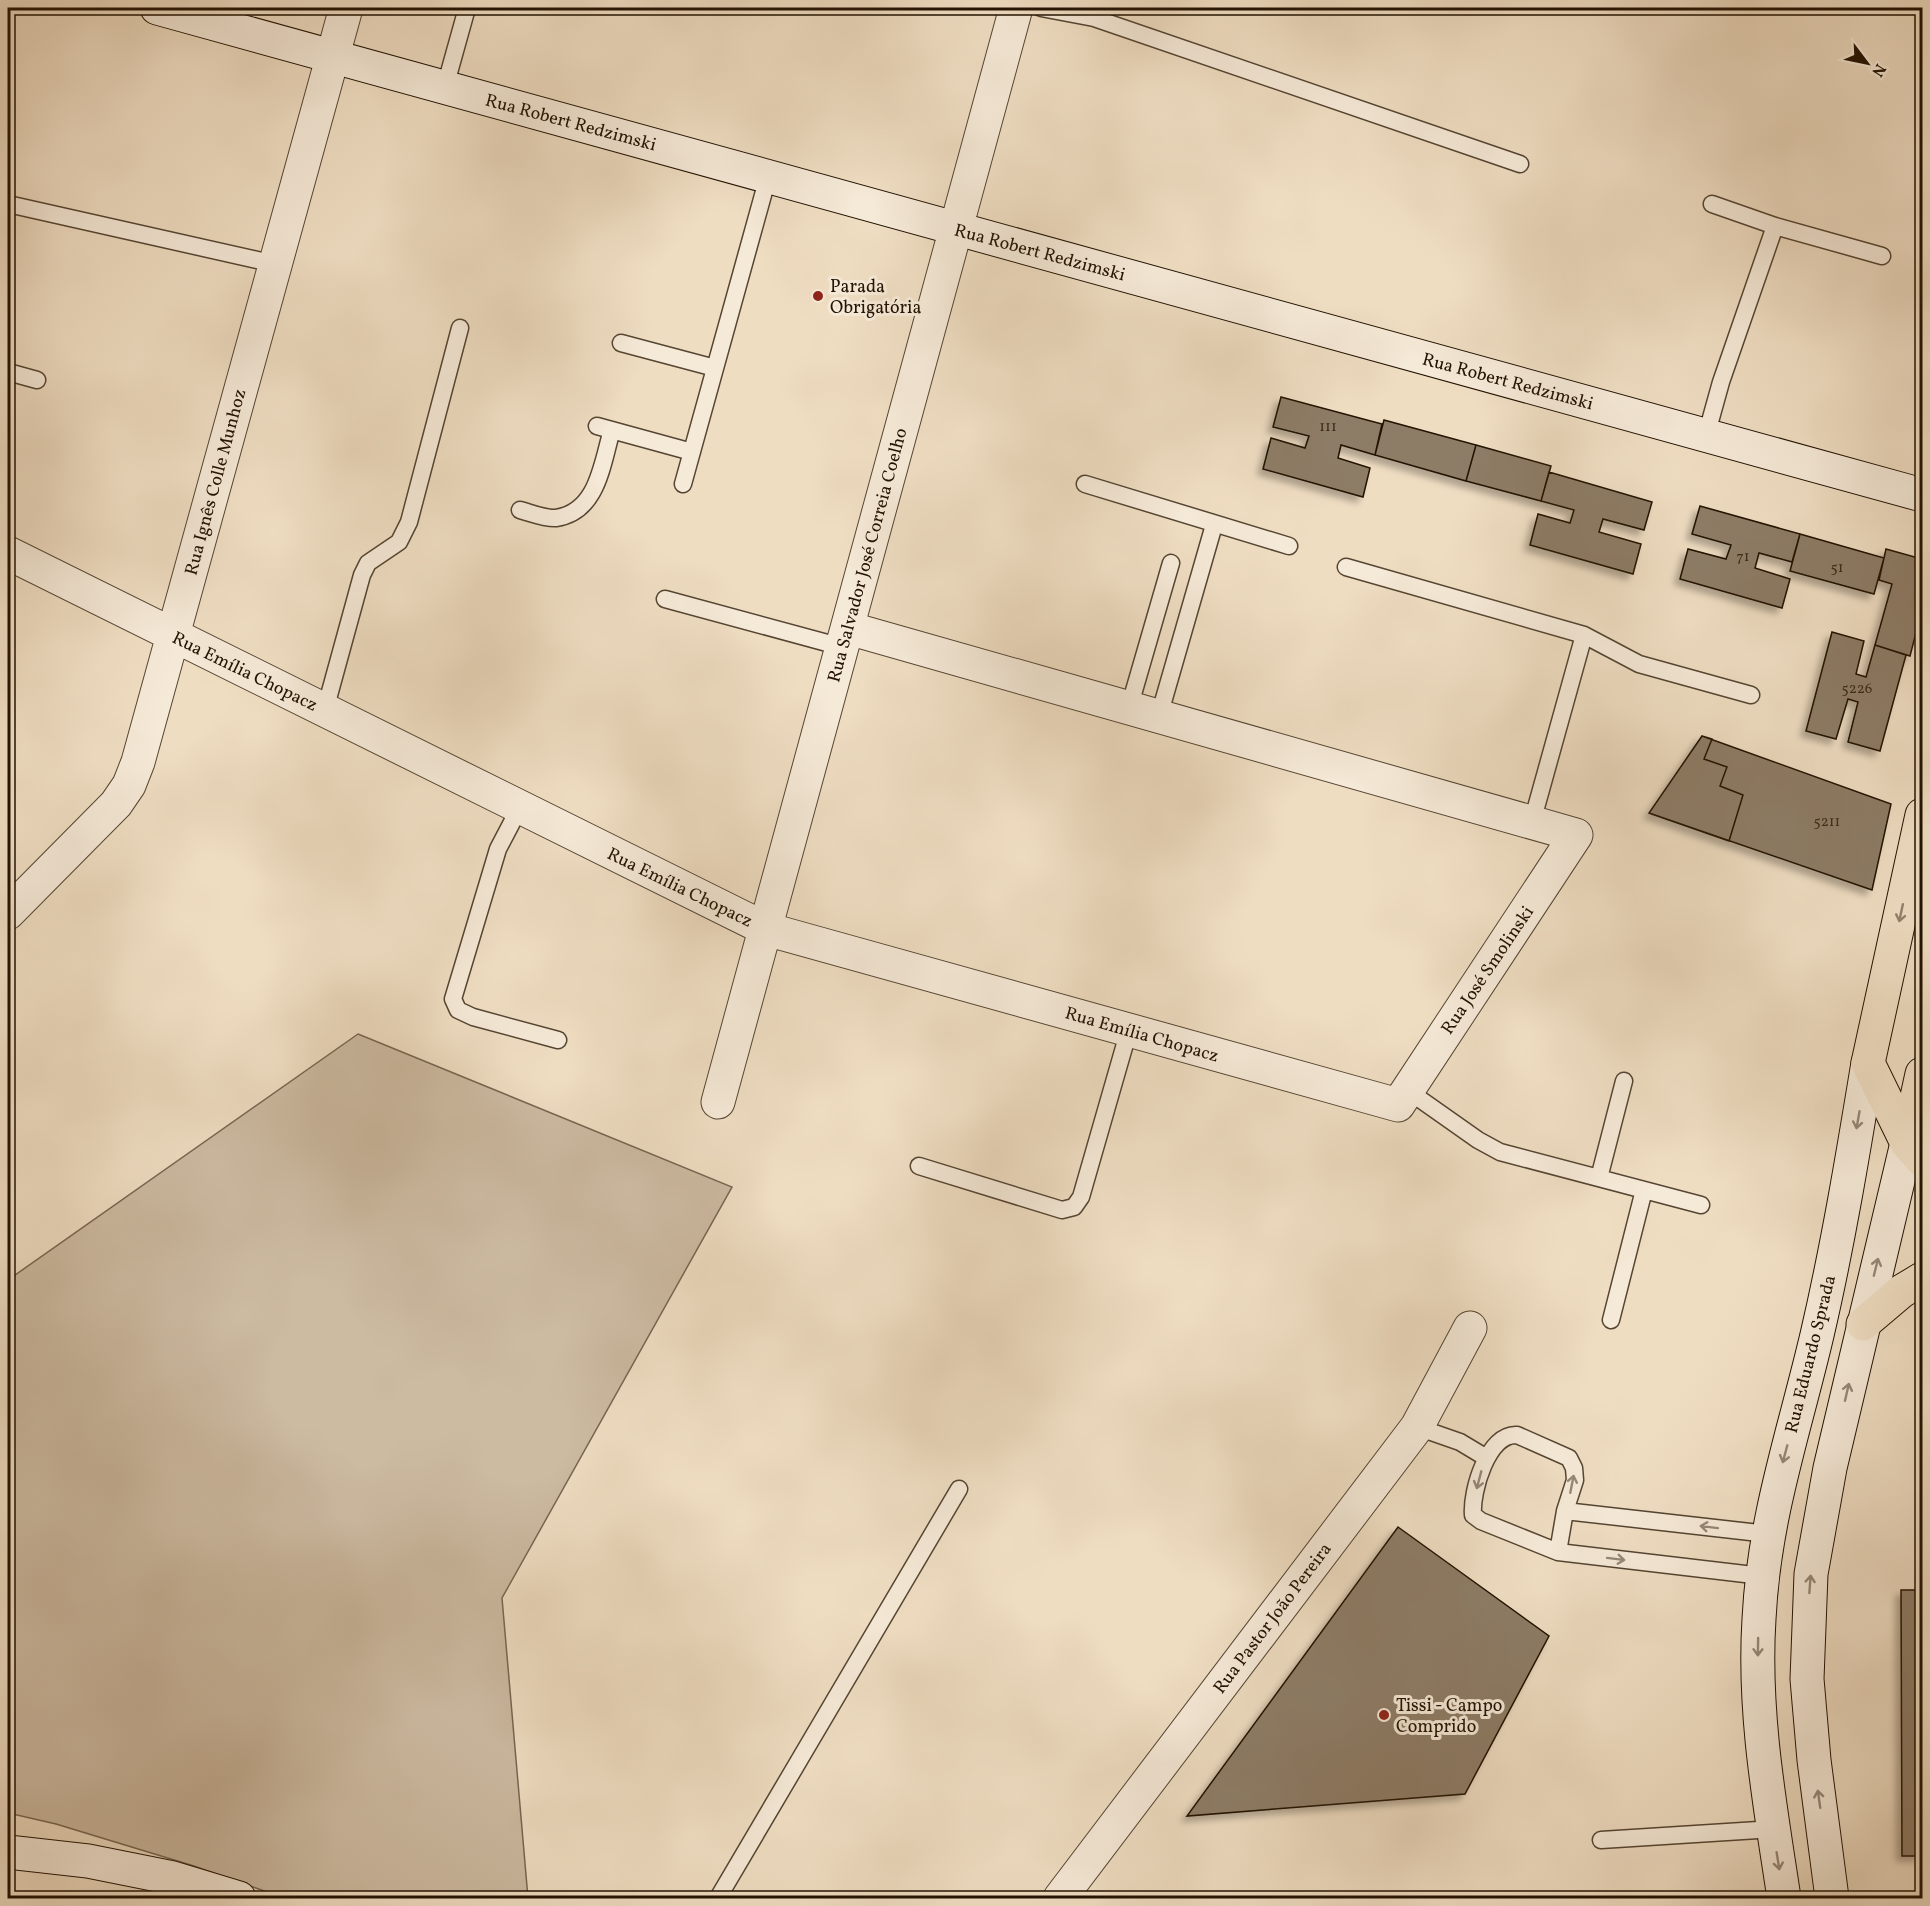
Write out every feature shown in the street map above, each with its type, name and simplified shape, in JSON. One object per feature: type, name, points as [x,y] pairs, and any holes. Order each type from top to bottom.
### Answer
[{"type":"main road","name":"Rua Eduardo Sprada","points":[[1868,1063],[1923,815]]},
{"type":"main road","points":[[1868,1063],[1915,1151]]},
{"type":"main road","points":[[1915,1151],[1923,1074]]},
{"type":"main road","points":[[1863,1324],[1902,1291],[1923,1279]]},
{"type":"street","name":"Rua Robert Redzimski","points":[[157,8],[1923,495]]},
{"type":"street","name":"Rua Ignês Colle Munhoz","points":[[8,913],[98,825],[129,785],[138,762],[346,8]]},
{"type":"street","name":"Rua Salvador José Correia Coelho","points":[[718,1102],[1017,8]]},
{"type":"street","name":"Rua Emília Chopacz","points":[[8,553],[766,929],[1129,1030],[1402,1098]]},
{"type":"street","points":[[845,637],[1144,712],[1532,822]]},
{"type":"street","name":"Rua José Smolinski","points":[[1402,1098],[1576,835],[1532,822]]},
{"type":"street","name":"Rua Eduardo Sprada","points":[[1784,1899],[1765,1778],[1757,1684],[1762,1576],[1775,1493],[1831,1275],[1868,1063]]},
{"type":"street","points":[[1832,1899],[1813,1749],[1807,1679],[1811,1574],[1819,1523],[1863,1324],[1915,1151]]},
{"type":"street","name":"Rua Pastor João Pereira","points":[[1060,1899],[1416,1427],[1470,1328]]},
{"type":"street","points":[[8,1852],[88,1861],[173,1878],[239,1899]]},
{"type":"lane","points":[[445,87],[467,8]]},
{"type":"lane","points":[[1041,8],[1094,18],[1520,164]]},
{"type":"lane","points":[[683,484],[768,177]]},
{"type":"lane","points":[[8,204],[275,264]]},
{"type":"lane","points":[[1712,204],[1775,226],[1882,256]]},
{"type":"lane","points":[[1706,436],[1721,382],[1775,226]]},
{"type":"lane","points":[[325,710],[362,575],[368,563],[399,542],[408,522],[460,328]]},
{"type":"lane","points":[[621,343],[715,368]]},
{"type":"lane","points":[[8,372],[37,380]]},
{"type":"lane","points":[[520,510],[555,518],[578,511],[594,492],[604,428],[692,452]]},
{"type":"lane","points":[[1085,484],[1289,546]]},
{"type":"lane","points":[[1144,712],[1214,525]]},
{"type":"lane","points":[[1144,712],[1171,563]]},
{"type":"lane","points":[[1346,567],[1584,635],[1639,664],[1751,695]]},
{"type":"lane","points":[[665,599],[845,637]]},
{"type":"lane","points":[[1532,822],[1584,635]]},
{"type":"lane","points":[[520,807],[498,849],[453,999],[458,1010],[473,1017],[558,1040]]},
{"type":"lane","points":[[919,1166],[1062,1210],[1074,1207],[1081,1197],[1129,1030]]},
{"type":"lane","points":[[1599,1178],[1624,1081]]},
{"type":"lane","points":[[1402,1098],[1500,1152],[1701,1205]]},
{"type":"lane","points":[[1611,1320],[1644,1190]]},
{"type":"lane","points":[[1416,1427],[1460,1442],[1485,1457]]},
{"type":"lane","points":[[1558,1552],[1565,1511],[1575,1480],[1574,1468],[1569,1458],[1517,1434],[1510,1434],[1485,1457],[1472,1506],[1473,1515],[1481,1521],[1558,1552],[1762,1576]]},
{"type":"lane","points":[[718,1899],[959,1489]]},
{"type":"lane","points":[[1565,1511],[1768,1534]]},
{"type":"lane","points":[[1601,1840],[1774,1829]]},
{"type":"shaded area","points":[[358,1034],[732,1187],[502,1598],[528,1898],[284,1898],[194,1866],[56,1824],[8,1813],[8,1280]]},
{"type":"building","points":[[1281,397],[1382,424],[1375,455],[1341,445],[1338,458],[1370,468],[1363,497],[1263,469],[1271,438],[1305,448],[1309,436],[1273,427]]},
{"type":"building","points":[[1384,420],[1476,445],[1466,481],[1375,455]]},
{"type":"building","points":[[1476,445],[1551,466],[1541,501],[1466,481]]},
{"type":"building","points":[[1549,472],[1652,502],[1644,530],[1603,519],[1599,532],[1641,544],[1633,574],[1530,545],[1538,514],[1570,523],[1574,510],[1541,501]]},
{"type":"building","points":[[1700,506],[1800,534],[1792,562],[1759,553],[1755,568],[1790,579],[1782,608],[1680,579],[1688,549],[1726,559],[1731,545],[1692,534]]},
{"type":"building","points":[[1800,534],[1884,558],[1874,594],[1790,571]]},
{"type":"building","points":[[1886,549],[1922,559],[1922,610],[1910,656],[1875,645],[1892,584],[1879,580]]},
{"type":"building","points":[[1832,632],[1864,641],[1856,674],[1866,677],[1875,645],[1906,655],[1880,751],[1848,742],[1858,702],[1848,699],[1836,739],[1806,731]]},
{"type":"building","points":[[1702,736],[1891,804],[1872,890],[1649,813]]},
{"type":"building","points":[[1702,736],[1712,739],[1704,759],[1727,767],[1720,786],[1743,795],[1729,841],[1649,813]]},
{"type":"building","name":"Tissi - Campo Comprido","points":[[1398,1527],[1549,1636],[1465,1794],[1187,1816]]},
{"type":"building","points":[[1901,1590],[1922,1590],[1922,1856],[1902,1856]]},
{"type":"place","name":"Parada Obrigatória","points":[[818,296]]},
{"type":"place","name":"Tissi - Campo Comprido","points":[[1384,1715]]}]
